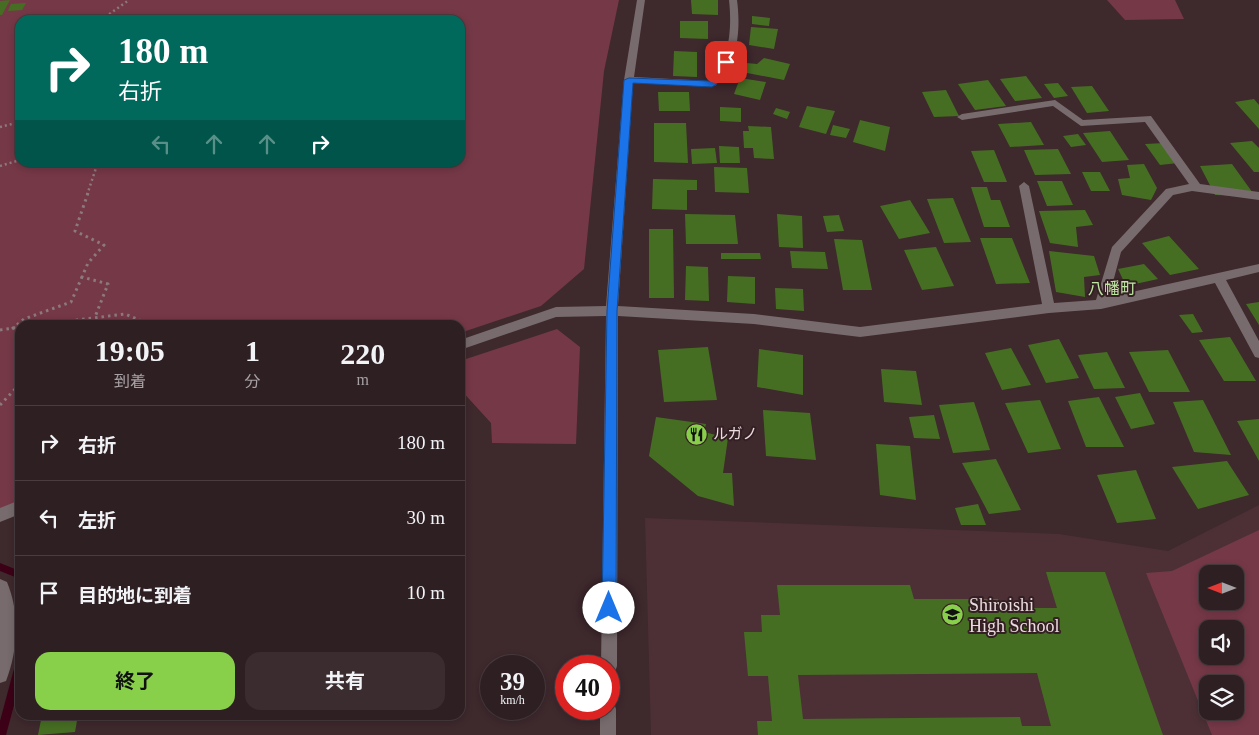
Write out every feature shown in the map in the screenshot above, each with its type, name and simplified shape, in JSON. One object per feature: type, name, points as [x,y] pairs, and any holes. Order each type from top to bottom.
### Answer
[{"type":"street","points":[[609,655],[612,311],[629,80],[641,0]]},
{"type":"street","points":[[629,80],[712,84],[720,78],[732,45],[733,0]]},
{"type":"street","points":[[962,117],[1056,103],[1081,123],[1148,118],[1197,188]]},
{"type":"street","points":[[1024,186],[1050,308]]},
{"type":"street","points":[[1100,304],[1116,250],[1170,192],[1197,188],[1259,196]]},
{"type":"street","points":[[465,343],[556,312],[612,311],[754,319],[860,332],[1050,308],[1100,304],[1259,268]]},
{"type":"street","points":[[1218,277],[1259,353]]},
{"type":"street","points":[[0,515],[15,509]]},
{"type":"street","points":[[0,586],[8,604],[10,626],[8,647],[0,675]]},
{"type":"street","points":[[608,720],[608,735]]},
{"type":"path","points":[[108,15],[129,0]]},
{"type":"path","points":[[0,127],[15,123]]},
{"type":"path","points":[[0,166],[15,162]]},
{"type":"path","points":[[23,320],[71,302],[88,263],[104,245],[75,232],[96,167]]},
{"type":"path","points":[[82,276],[108,284],[95,317]]},
{"type":"path","points":[[73,320],[125,314],[139,320]]},
{"type":"path","points":[[0,330],[15,328]]},
{"type":"path","points":[[0,405],[15,389]]},
{"type":"shaded area","points":[[0,0],[619,0],[604,71],[584,269],[541,306],[465,331],[465,320],[15,320],[15,509],[0,515]]},
{"type":"shaded area","points":[[1107,0],[1175,0],[1184,19],[1125,20]]},
{"type":"shaded area","points":[[557,329],[580,347],[576,444],[492,443],[491,423],[465,394],[465,359]]},
{"type":"shaded area","name":"Shiroishi High School","points":[[1259,505],[1259,735],[651,735],[645,518],[1059,534],[1168,551]]},
{"type":"shaded area","points":[[1259,530],[1259,735],[1212,735],[1206,720],[1244,720],[1244,675],[1199,675],[1199,703],[1146,573],[1172,571]]},
{"type":"building","points":[[10,0],[2,15],[0,15],[0,1]]},
{"type":"building","points":[[691,0],[718,0],[718,15],[692,14]]},
{"type":"building","points":[[26,3],[22,10],[8,11],[11,4]]},
{"type":"building","points":[[752,16],[770,18],[769,26],[752,24]]},
{"type":"building","points":[[680,21],[708,21],[708,39],[680,38]]},
{"type":"building","points":[[751,27],[778,29],[774,49],[749,45]]},
{"type":"building","points":[[674,51],[697,52],[697,77],[673,76]]},
{"type":"building","points":[[764,58],[790,64],[784,80],[742,72],[746,63],[757,64]]},
{"type":"building","points":[[1026,76],[1042,98],[1015,101],[1000,79]]},
{"type":"building","points":[[740,78],[766,82],[760,100],[734,94]]},
{"type":"building","points":[[988,80],[1006,106],[975,110],[958,84]]},
{"type":"building","points":[[1058,83],[1068,96],[1054,98],[1044,84]]},
{"type":"building","points":[[1092,86],[1109,111],[1087,113],[1071,87]]},
{"type":"building","points":[[946,90],[959,116],[934,117],[922,92]]},
{"type":"building","points":[[658,92],[689,92],[690,111],[659,111]]},
{"type":"building","points":[[1254,99],[1259,105],[1259,129],[1235,102]]},
{"type":"building","points":[[807,106],[835,111],[826,134],[799,127]]},
{"type":"building","points":[[720,107],[741,108],[741,122],[720,121]]},
{"type":"building","points":[[776,108],[790,112],[787,119],[773,114]]},
{"type":"building","points":[[860,120],[890,127],[885,151],[853,142]]},
{"type":"building","points":[[1031,122],[1044,145],[1010,147],[998,124]]},
{"type":"building","points":[[654,123],[686,123],[688,163],[654,162]]},
{"type":"building","points":[[833,125],[850,129],[846,138],[830,135]]},
{"type":"building","points":[[748,126],[771,127],[774,159],[754,158],[753,148],[744,148],[743,131],[749,131]]},
{"type":"building","points":[[1110,131],[1129,160],[1102,162],[1083,133]]},
{"type":"building","points":[[1078,134],[1086,145],[1071,147],[1063,136]]},
{"type":"building","points":[[1252,141],[1259,148],[1259,172],[1254,172],[1230,143]]},
{"type":"building","points":[[1165,143],[1178,163],[1160,165],[1145,144]]},
{"type":"building","points":[[719,146],[739,147],[740,163],[720,163]]},
{"type":"building","points":[[715,148],[717,163],[692,164],[691,149]]},
{"type":"building","points":[[1058,149],[1071,174],[1035,175],[1024,150]]},
{"type":"building","points":[[994,150],[1007,182],[984,182],[971,151]]},
{"type":"building","points":[[1144,164],[1157,188],[1151,200],[1122,195],[1118,179],[1130,178],[1127,165]]},
{"type":"building","points":[[1232,164],[1255,196],[1215,195],[1200,166]]},
{"type":"building","points":[[714,167],[747,168],[749,193],[715,192]]},
{"type":"building","points":[[1082,172],[1100,172],[1110,191],[1091,191]]},
{"type":"building","points":[[653,179],[697,180],[697,190],[687,190],[687,210],[652,209]]},
{"type":"building","points":[[1037,181],[1062,181],[1073,205],[1047,206]]},
{"type":"building","points":[[971,187],[987,187],[991,200],[1000,200],[1010,227],[984,227]]},
{"type":"building","points":[[953,198],[971,242],[944,243],[927,199]]},
{"type":"building","points":[[910,200],[930,233],[899,239],[880,206]]},
{"type":"building","points":[[1085,210],[1093,225],[1076,227],[1078,247],[1050,243],[1039,211]]},
{"type":"building","points":[[685,214],[735,215],[738,244],[686,244]]},
{"type":"building","points":[[777,214],[802,216],[803,248],[779,247]]},
{"type":"building","points":[[839,215],[844,231],[827,232],[823,216]]},
{"type":"building","points":[[649,229],[673,229],[674,298],[649,298]]},
{"type":"building","points":[[1169,236],[1199,269],[1170,275],[1142,243]]},
{"type":"building","points":[[980,238],[1012,238],[1030,283],[996,284]]},
{"type":"building","points":[[834,239],[862,240],[872,290],[843,290]]},
{"type":"building","points":[[936,247],[954,286],[922,290],[904,250]]},
{"type":"building","points":[[790,251],[825,252],[828,269],[792,268]]},
{"type":"building","points":[[1049,251],[1094,256],[1100,275],[1084,277],[1085,297],[1056,292]]},
{"type":"building","points":[[721,253],[760,253],[761,259],[721,259]]},
{"type":"building","points":[[1144,264],[1158,279],[1126,286],[1118,269]]},
{"type":"building","points":[[686,266],[708,267],[709,301],[685,300]]},
{"type":"building","points":[[728,276],[755,277],[755,304],[727,302]]},
{"type":"building","points":[[775,288],[803,289],[804,311],[776,309]]},
{"type":"building","points":[[1259,302],[1259,325],[1246,304]]},
{"type":"building","points":[[1193,314],[1203,332],[1192,333],[1179,315]]},
{"type":"building","points":[[1230,337],[1256,381],[1224,381],[1199,340]]},
{"type":"building","points":[[1059,339],[1079,378],[1046,383],[1028,345]]},
{"type":"building","points":[[708,347],[717,400],[664,402],[658,350]]},
{"type":"building","points":[[1011,348],[1031,385],[1002,390],[985,353]]},
{"type":"building","points":[[759,349],[803,355],[803,395],[757,387]]},
{"type":"building","points":[[1168,350],[1190,392],[1149,392],[1129,352]]},
{"type":"building","points":[[1107,352],[1125,388],[1094,389],[1078,355]]},
{"type":"building","points":[[881,369],[916,371],[922,405],[884,402]]},
{"type":"building","points":[[1140,393],[1155,424],[1131,429],[1115,397]]},
{"type":"building","points":[[1099,397],[1124,447],[1086,447],[1068,401]]},
{"type":"building","points":[[1040,400],[1061,449],[1028,453],[1005,403]]},
{"type":"building","points":[[1203,400],[1231,455],[1194,452],[1173,402]]},
{"type":"building","points":[[974,402],[990,450],[953,453],[939,405]]},
{"type":"building","points":[[763,410],[810,413],[816,460],[766,456]]},
{"type":"building","points":[[934,415],[940,439],[914,438],[909,417]]},
{"type":"building","points":[[656,417],[706,424],[704,432],[728,438],[723,473],[732,473],[734,506],[698,496],[649,456]]},
{"type":"building","points":[[1259,419],[1259,461],[1237,421]]},
{"type":"building","points":[[876,444],[910,446],[916,500],[880,495]]},
{"type":"building","points":[[996,459],[1021,510],[989,514],[962,463]]},
{"type":"building","points":[[1227,461],[1249,495],[1198,509],[1172,467]]},
{"type":"building","points":[[1136,470],[1156,519],[1117,523],[1097,475]]},
{"type":"building","points":[[978,504],[986,525],[961,525],[955,508]]},
{"type":"building","points":[[1046,572],[1105,572],[1163,735],[758,735],[757,721],[772,721],[768,676],[748,676],[744,632],[762,632],[761,615],[780,615],[777,585],[910,585],[914,599],[998,599],[1001,608],[1057,608]],"holes":[[[1037,673],[1051,726],[1022,726],[1020,717],[803,719],[798,675]]]},
{"type":"building","points":[[41,720],[77,720],[75,732],[38,735]]},
{"type":"waterway","points":[[0,567],[15,573]]},
{"type":"waterway","points":[[0,640],[15,637]]},
{"type":"waterway","points":[[1,735],[15,683]]},
{"type":"place","name":"ルガノ","points":[[697,434]]},
{"type":"place","name":"Shiroishi High School","points":[[953,615]]},
{"type":"district","name":"八幡町","points":[[1112,288]]},
{"type":"route","points":[[609,608],[612,311],[629,80],[712,84],[720,78],[726,62]]}]
